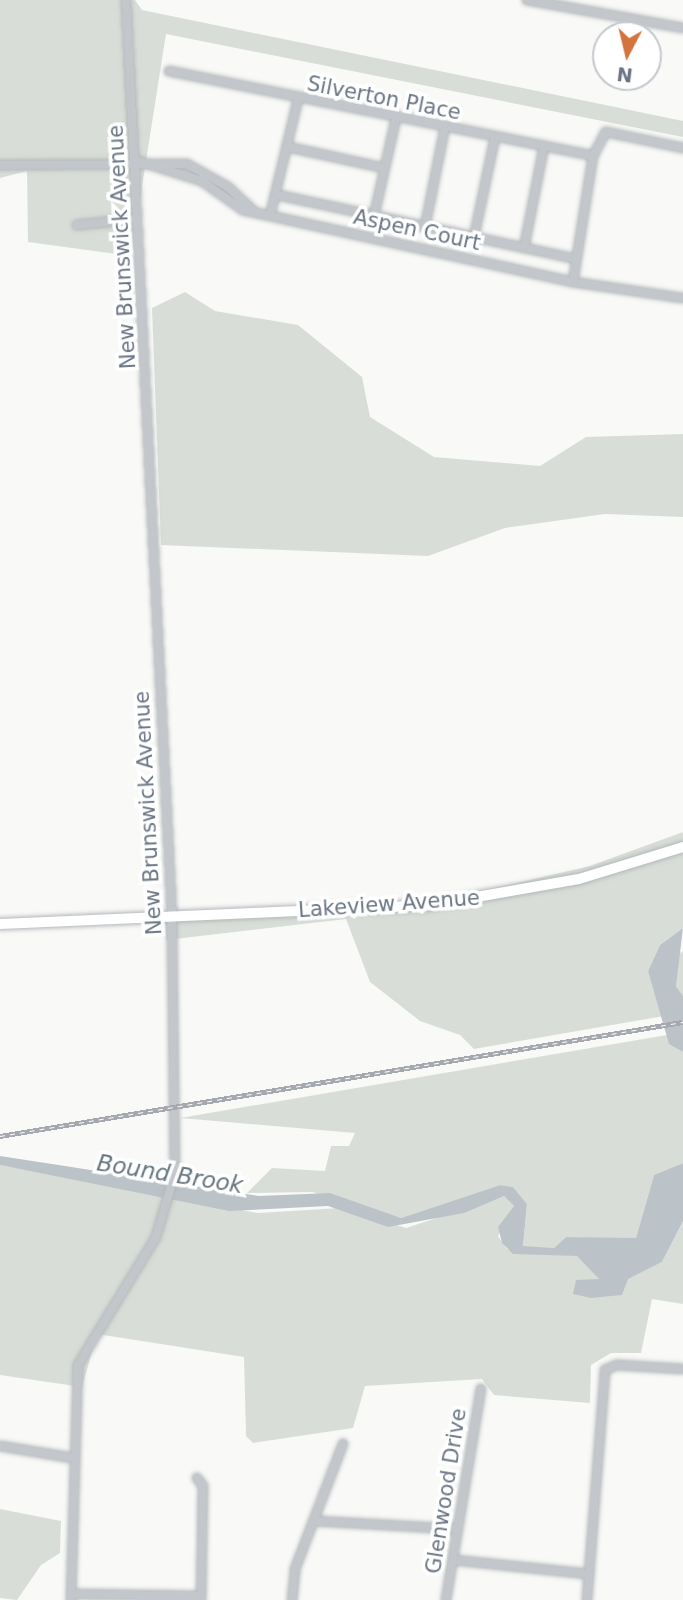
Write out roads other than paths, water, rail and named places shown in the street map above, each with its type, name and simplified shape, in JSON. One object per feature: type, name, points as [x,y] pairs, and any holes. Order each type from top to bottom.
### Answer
[{"type":"main road","name":"Lakeview Avenue","points":[[0,924],[431,905],[579,879],[683,847]]},
{"type":"street","name":"New Brunswick Avenue","points":[[71,1597],[73,1458],[78,1365],[167,1214],[175,1173],[172,916],[126,0]]},
{"type":"street","points":[[527,0],[683,28]]},
{"type":"street","name":"Silverton Place","points":[[169,71],[593,156]]},
{"type":"street","points":[[270,216],[278,195],[298,99]]},
{"type":"street","points":[[374,216],[396,118]]},
{"type":"street","points":[[425,227],[445,127]]},
{"type":"street","points":[[573,282],[572,258],[593,156],[606,132],[683,148]]},
{"type":"street","points":[[474,237],[495,137]]},
{"type":"street","points":[[524,248],[544,146]]},
{"type":"street","points":[[288,148],[384,168]]},
{"type":"street","name":"Aspen Court","points":[[0,164],[135,160],[202,181],[255,212],[270,216],[573,282],[683,298]]},
{"type":"street","points":[[278,195],[572,258]]},
{"type":"street","points":[[77,225],[137,219]]},
{"type":"street","points":[[587,1600],[598,1450],[608,1367],[683,1369]]},
{"type":"street","name":"Glenwood Drive","points":[[446,1600],[481,1389]]},
{"type":"street","points":[[292,1600],[295,1569],[343,1444]]},
{"type":"street","points":[[0,1446],[73,1458]]},
{"type":"street","points":[[71,1597],[201,1598],[204,1492],[197,1478]]},
{"type":"street","points":[[314,1521],[457,1529]]},
{"type":"street","points":[[453,1560],[589,1574]]},
{"type":"railway","points":[[0,1136],[683,1022]]},
{"type":"water label","name":"Bound Brook","points":[[170,1174]]}]
